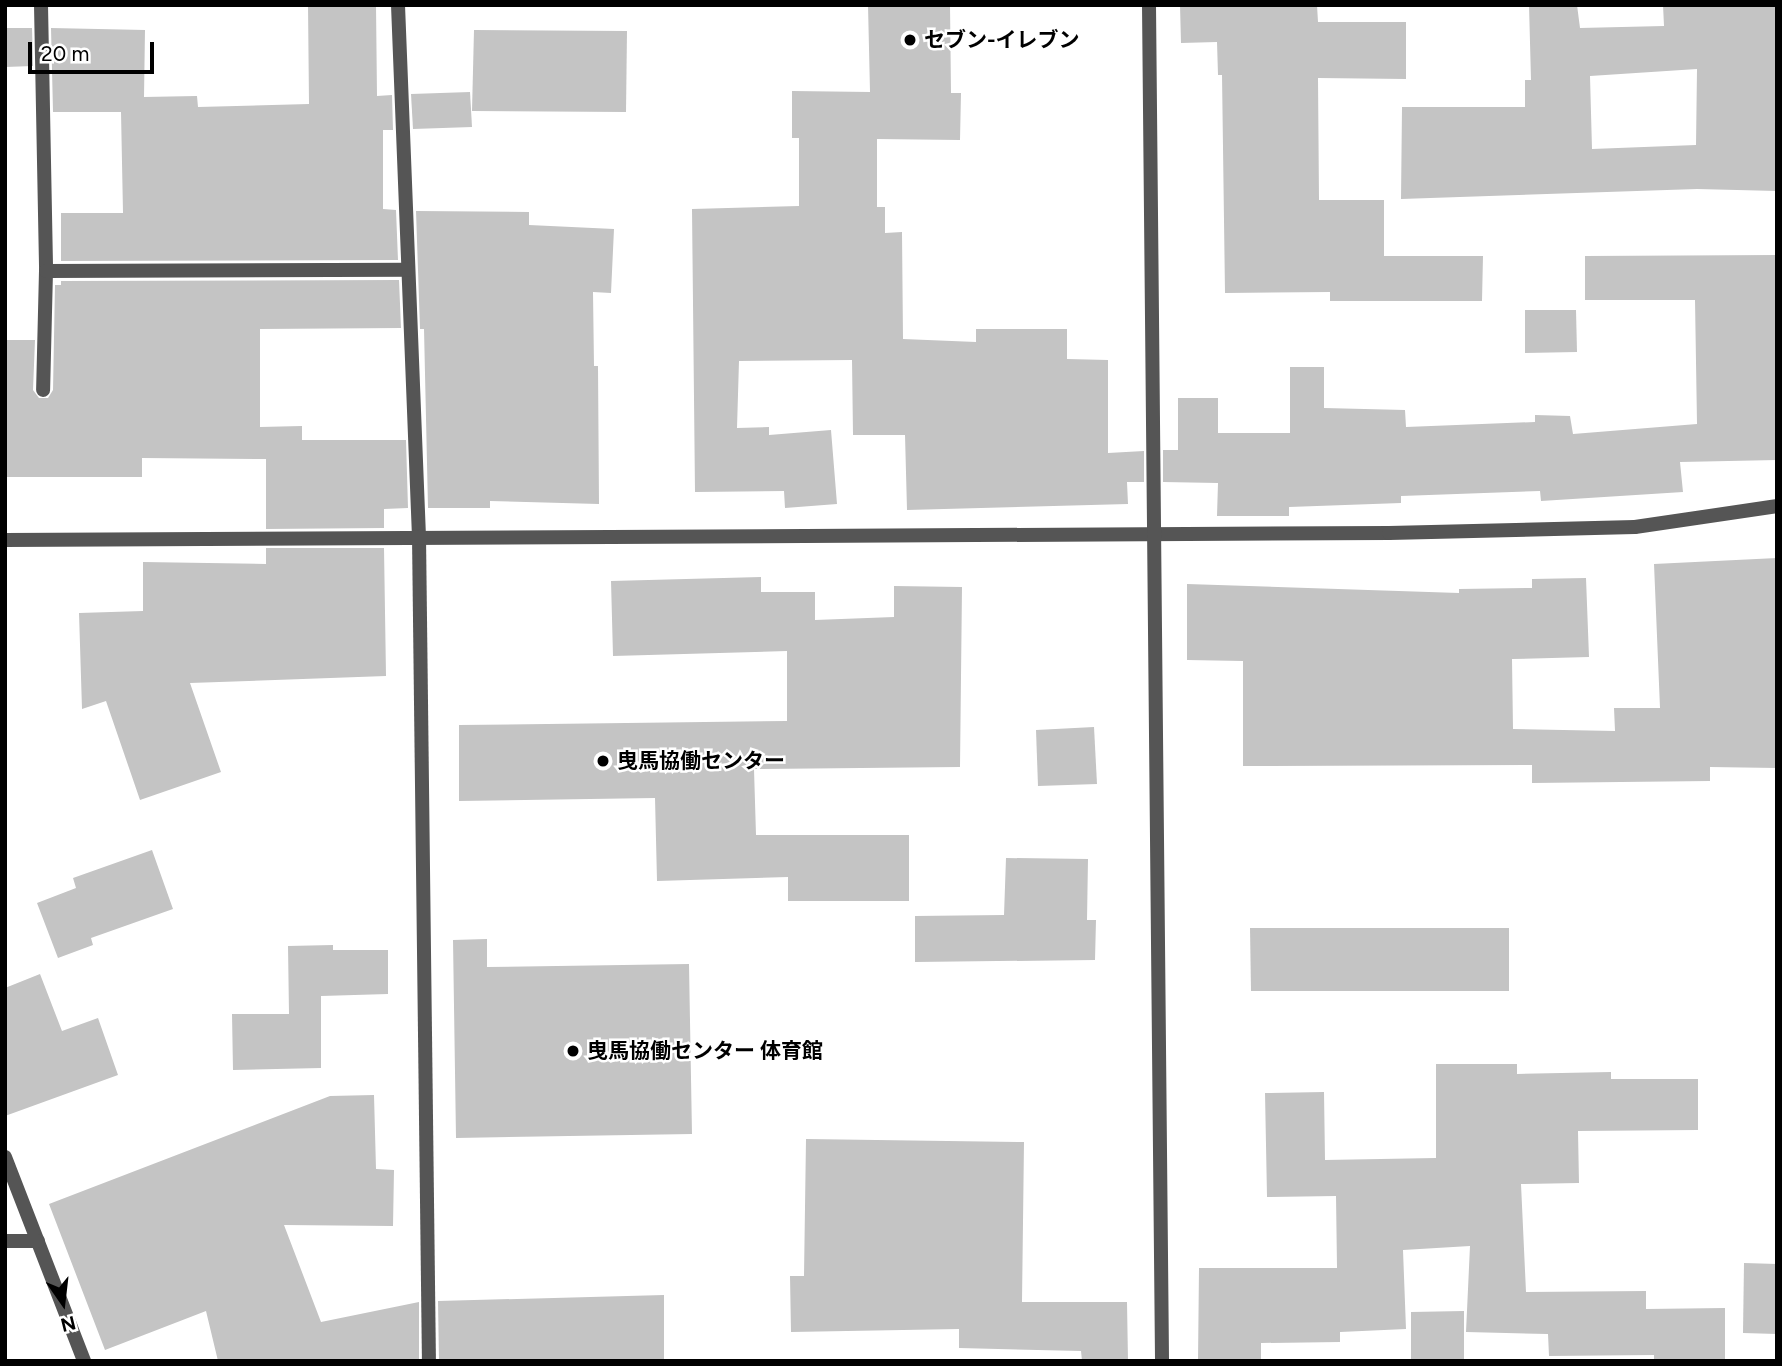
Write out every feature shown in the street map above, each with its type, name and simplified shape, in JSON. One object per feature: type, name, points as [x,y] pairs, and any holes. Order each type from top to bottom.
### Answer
[{"type":"street","points":[[41,5],[46,271],[43,390]]},
{"type":"street","points":[[398,5],[419,536],[429,1361]]},
{"type":"street","points":[[1149,5],[1162,1361]]},
{"type":"street","points":[[46,271],[408,270]]},
{"type":"street","points":[[5,540],[419,536],[1152,535],[1635,527],[1777,506]]},
{"type":"street","points":[[5,1157],[84,1361]]},
{"type":"street","points":[[5,1241],[38,1241]]},
{"type":"building","points":[[308,5],[376,5],[377,96],[392,95],[393,130],[383,130],[383,209],[396,210],[398,260],[61,261],[61,213],[123,213],[121,112],[53,112],[51,28],[145,30],[144,97],[197,96],[198,107],[309,104]]},
{"type":"building","points":[[868,5],[950,5],[951,93],[961,93],[960,140],[877,139],[877,207],[885,207],[885,233],[902,232],[903,339],[976,342],[976,329],[1067,329],[1067,359],[1108,360],[1108,453],[1144,451],[1144,482],[1127,482],[1128,504],[907,510],[905,435],[853,435],[852,360],[739,361],[737,428],[769,427],[769,435],[831,430],[837,504],[785,508],[784,491],[695,492],[692,209],[799,206],[799,138],[792,138],[792,91],[870,92]]},
{"type":"building","points":[[1180,5],[1317,5],[1318,22],[1406,22],[1406,79],[1318,78],[1319,200],[1384,200],[1384,256],[1483,256],[1482,301],[1330,301],[1330,292],[1225,293],[1222,75],[1218,75],[1217,42],[1181,43]]},
{"type":"building","points":[[1529,5],[1577,5],[1580,28],[1664,26],[1663,5],[1777,5],[1777,191],[1697,189],[1401,199],[1402,107],[1525,107],[1525,80],[1531,80]],"holes":[[[1697,69],[1696,145],[1592,149],[1590,76]]]},
{"type":"building","points":[[5,28],[32,28],[33,66],[5,67]]},
{"type":"building","points":[[474,30],[627,31],[626,112],[472,111]]},
{"type":"building","points":[[470,92],[472,127],[413,129],[411,94]]},
{"type":"building","points":[[416,211],[529,212],[529,225],[614,229],[611,293],[593,292],[594,366],[598,366],[599,504],[490,501],[490,508],[428,508],[424,329],[420,329]]},
{"type":"building","points":[[1777,255],[1777,460],[1680,462],[1683,492],[1541,501],[1540,491],[1401,496],[1401,503],[1289,507],[1289,516],[1217,516],[1218,483],[1163,482],[1163,450],[1178,450],[1178,398],[1218,398],[1218,433],[1290,433],[1290,367],[1324,367],[1324,408],[1405,410],[1406,427],[1535,422],[1535,415],[1570,416],[1573,434],[1697,424],[1695,300],[1585,300],[1585,256]]},
{"type":"building","points":[[399,280],[401,328],[260,329],[260,427],[302,426],[302,440],[406,440],[408,508],[384,509],[384,528],[266,529],[266,459],[142,458],[142,477],[5,477],[5,340],[35,340],[33,390],[39,398],[48,398],[53,390],[55,285],[61,285],[61,281]]},
{"type":"building","points":[[1525,310],[1576,310],[1577,352],[1525,353]]},
{"type":"building","points":[[266,548],[384,548],[386,676],[190,683],[221,772],[140,800],[106,701],[82,709],[79,613],[143,611],[143,562],[266,564]]},
{"type":"building","points":[[1777,558],[1777,768],[1710,767],[1710,781],[1532,783],[1532,765],[1243,766],[1243,661],[1187,660],[1187,584],[1459,593],[1459,589],[1532,588],[1532,579],[1586,578],[1589,657],[1512,659],[1513,729],[1615,731],[1614,708],[1660,708],[1654,564]]},
{"type":"building","points":[[761,577],[761,592],[815,592],[815,620],[894,617],[894,586],[962,587],[960,767],[754,769],[756,835],[909,835],[909,901],[788,901],[788,877],[657,881],[655,798],[459,801],[459,725],[787,721],[787,651],[613,656],[611,581]]},
{"type":"building","points":[[1094,727],[1097,784],[1038,786],[1036,730]]},
{"type":"building","points":[[152,850],[173,909],[91,938],[93,945],[58,958],[37,903],[76,888],[73,878]]},
{"type":"building","points":[[1006,858],[1088,859],[1087,920],[1096,920],[1095,960],[915,962],[915,916],[1004,915]]},
{"type":"building","points":[[1250,928],[1509,928],[1509,991],[1251,991]]},
{"type":"building","name":"曳馬協働センター 体育館","points":[[487,939],[487,967],[689,964],[692,1134],[456,1138],[453,940]]},
{"type":"building","points":[[333,945],[333,950],[388,950],[388,994],[321,996],[321,1068],[233,1070],[232,1014],[289,1014],[288,946]]},
{"type":"building","points":[[40,974],[62,1031],[98,1018],[118,1075],[5,1116],[5,988]]},
{"type":"building","points":[[1436,1064],[1517,1064],[1517,1074],[1611,1072],[1611,1079],[1698,1079],[1698,1130],[1578,1131],[1579,1183],[1521,1184],[1526,1292],[1646,1291],[1646,1309],[1725,1308],[1725,1361],[1654,1361],[1654,1355],[1549,1356],[1548,1334],[1466,1332],[1470,1246],[1403,1250],[1406,1329],[1340,1332],[1340,1342],[1261,1343],[1261,1361],[1198,1361],[1199,1268],[1337,1268],[1336,1196],[1267,1197],[1265,1093],[1324,1092],[1325,1160],[1436,1158]]},
{"type":"building","points":[[374,1095],[376,1169],[394,1170],[393,1226],[284,1225],[321,1322],[419,1302],[419,1361],[218,1361],[206,1311],[105,1350],[49,1204],[330,1096]]},
{"type":"building","points":[[806,1139],[1024,1142],[1022,1302],[1127,1302],[1128,1361],[1082,1361],[1081,1351],[959,1348],[959,1329],[791,1332],[790,1276],[804,1276]]},
{"type":"building","points":[[1744,1263],[1777,1264],[1777,1334],[1743,1333]]},
{"type":"building","points":[[664,1295],[664,1361],[439,1361],[438,1301]]},
{"type":"building","points":[[1464,1311],[1464,1361],[1411,1361],[1411,1312]]},
{"type":"place","name":"セブン-イレブン","points":[[910,40]]},
{"type":"place","name":"曳馬協働センター","points":[[603,761]]},
{"type":"place","name":"曳馬協働センター 体育館","points":[[573,1051]]}]
